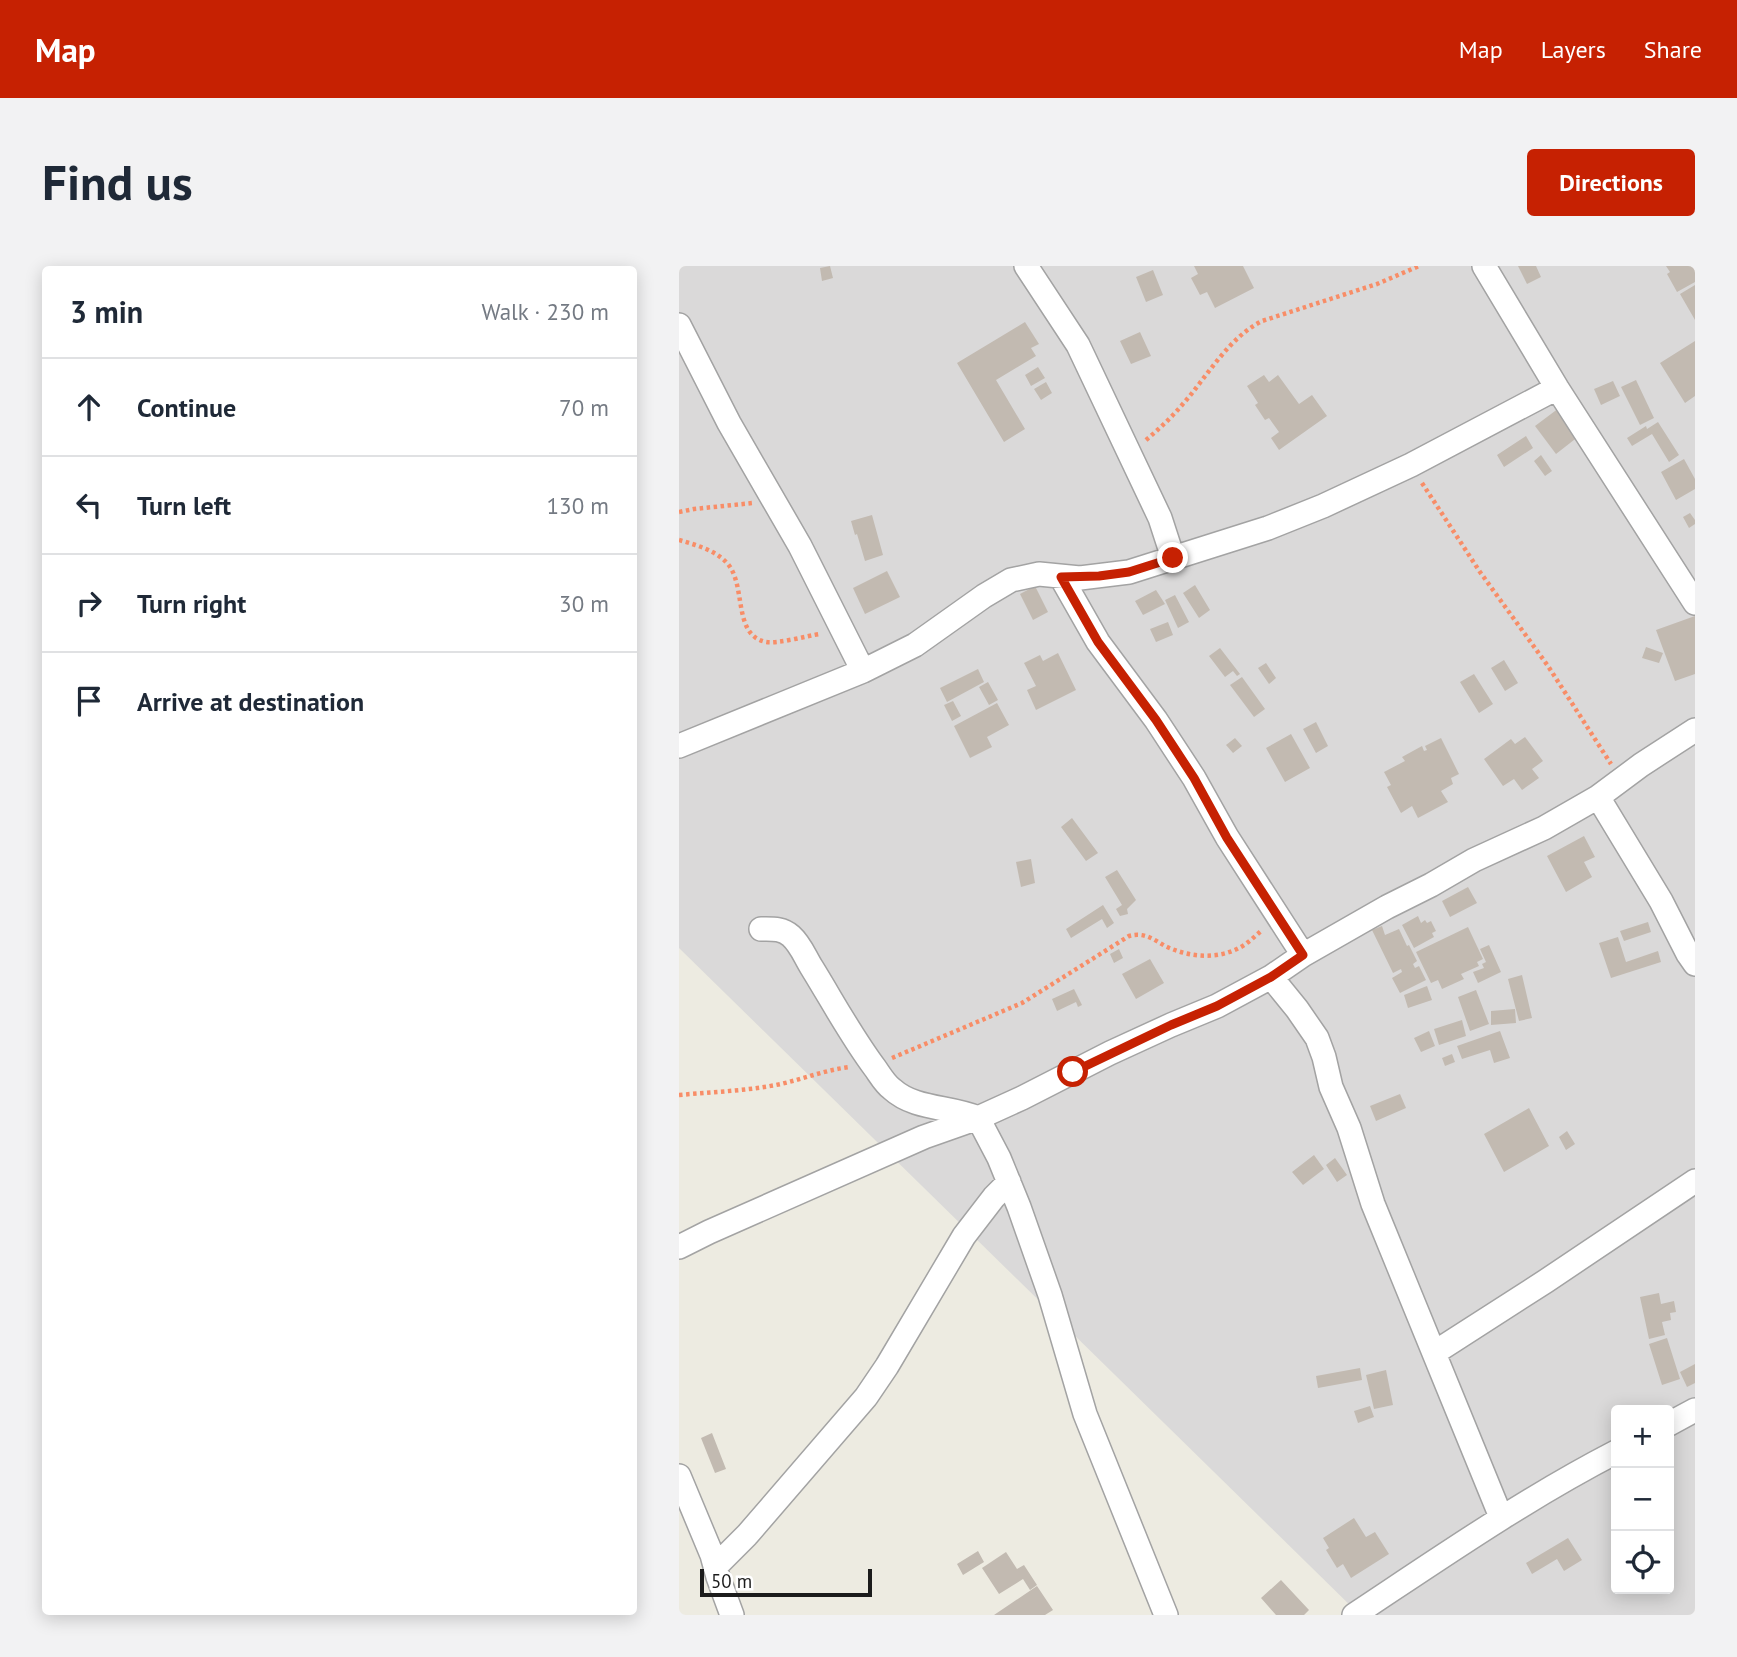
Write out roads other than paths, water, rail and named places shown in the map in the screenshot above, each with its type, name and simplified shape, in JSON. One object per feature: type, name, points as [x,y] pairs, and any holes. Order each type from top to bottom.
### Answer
[{"type":"street","points":[[1026,266],[1078,345],[1160,518],[1173,558]]},
{"type":"street","points":[[1483,266],[1557,388],[1695,603]]},
{"type":"street","points":[[679,325],[729,423],[800,546],[863,671]]},
{"type":"street","points":[[679,746],[863,671],[915,645],[1011,580],[1039,574],[1061,577],[1129,572],[1268,528],[1411,465],[1557,388]]},
{"type":"street","points":[[1061,577],[1098,642],[1156,720],[1194,778],[1227,838],[1303,955]]},
{"type":"street","points":[[679,1247],[924,1137],[978,1118],[1217,1006],[1474,860],[1532,834],[1598,797],[1695,730]]},
{"type":"street","points":[[1598,797],[1661,901],[1695,964]]},
{"type":"street","points":[[761,929],[782,930],[798,944],[827,990],[848,1031],[891,1089],[920,1104],[958,1111],[978,1118],[1009,1182],[1050,1295],[1085,1414],[1166,1615]]},
{"type":"street","points":[[1271,977],[1317,1038],[1331,1087],[1349,1128],[1373,1204],[1501,1517]]},
{"type":"street","points":[[1434,1353],[1695,1181]]},
{"type":"street","points":[[715,1567],[747,1535],[866,1397],[964,1236],[1009,1182]]},
{"type":"street","points":[[1674,1421],[1695,1410]]},
{"type":"street","points":[[1354,1615],[1501,1517],[1611,1455]]},
{"type":"street","points":[[679,1476],[712,1555],[732,1615]]}]
